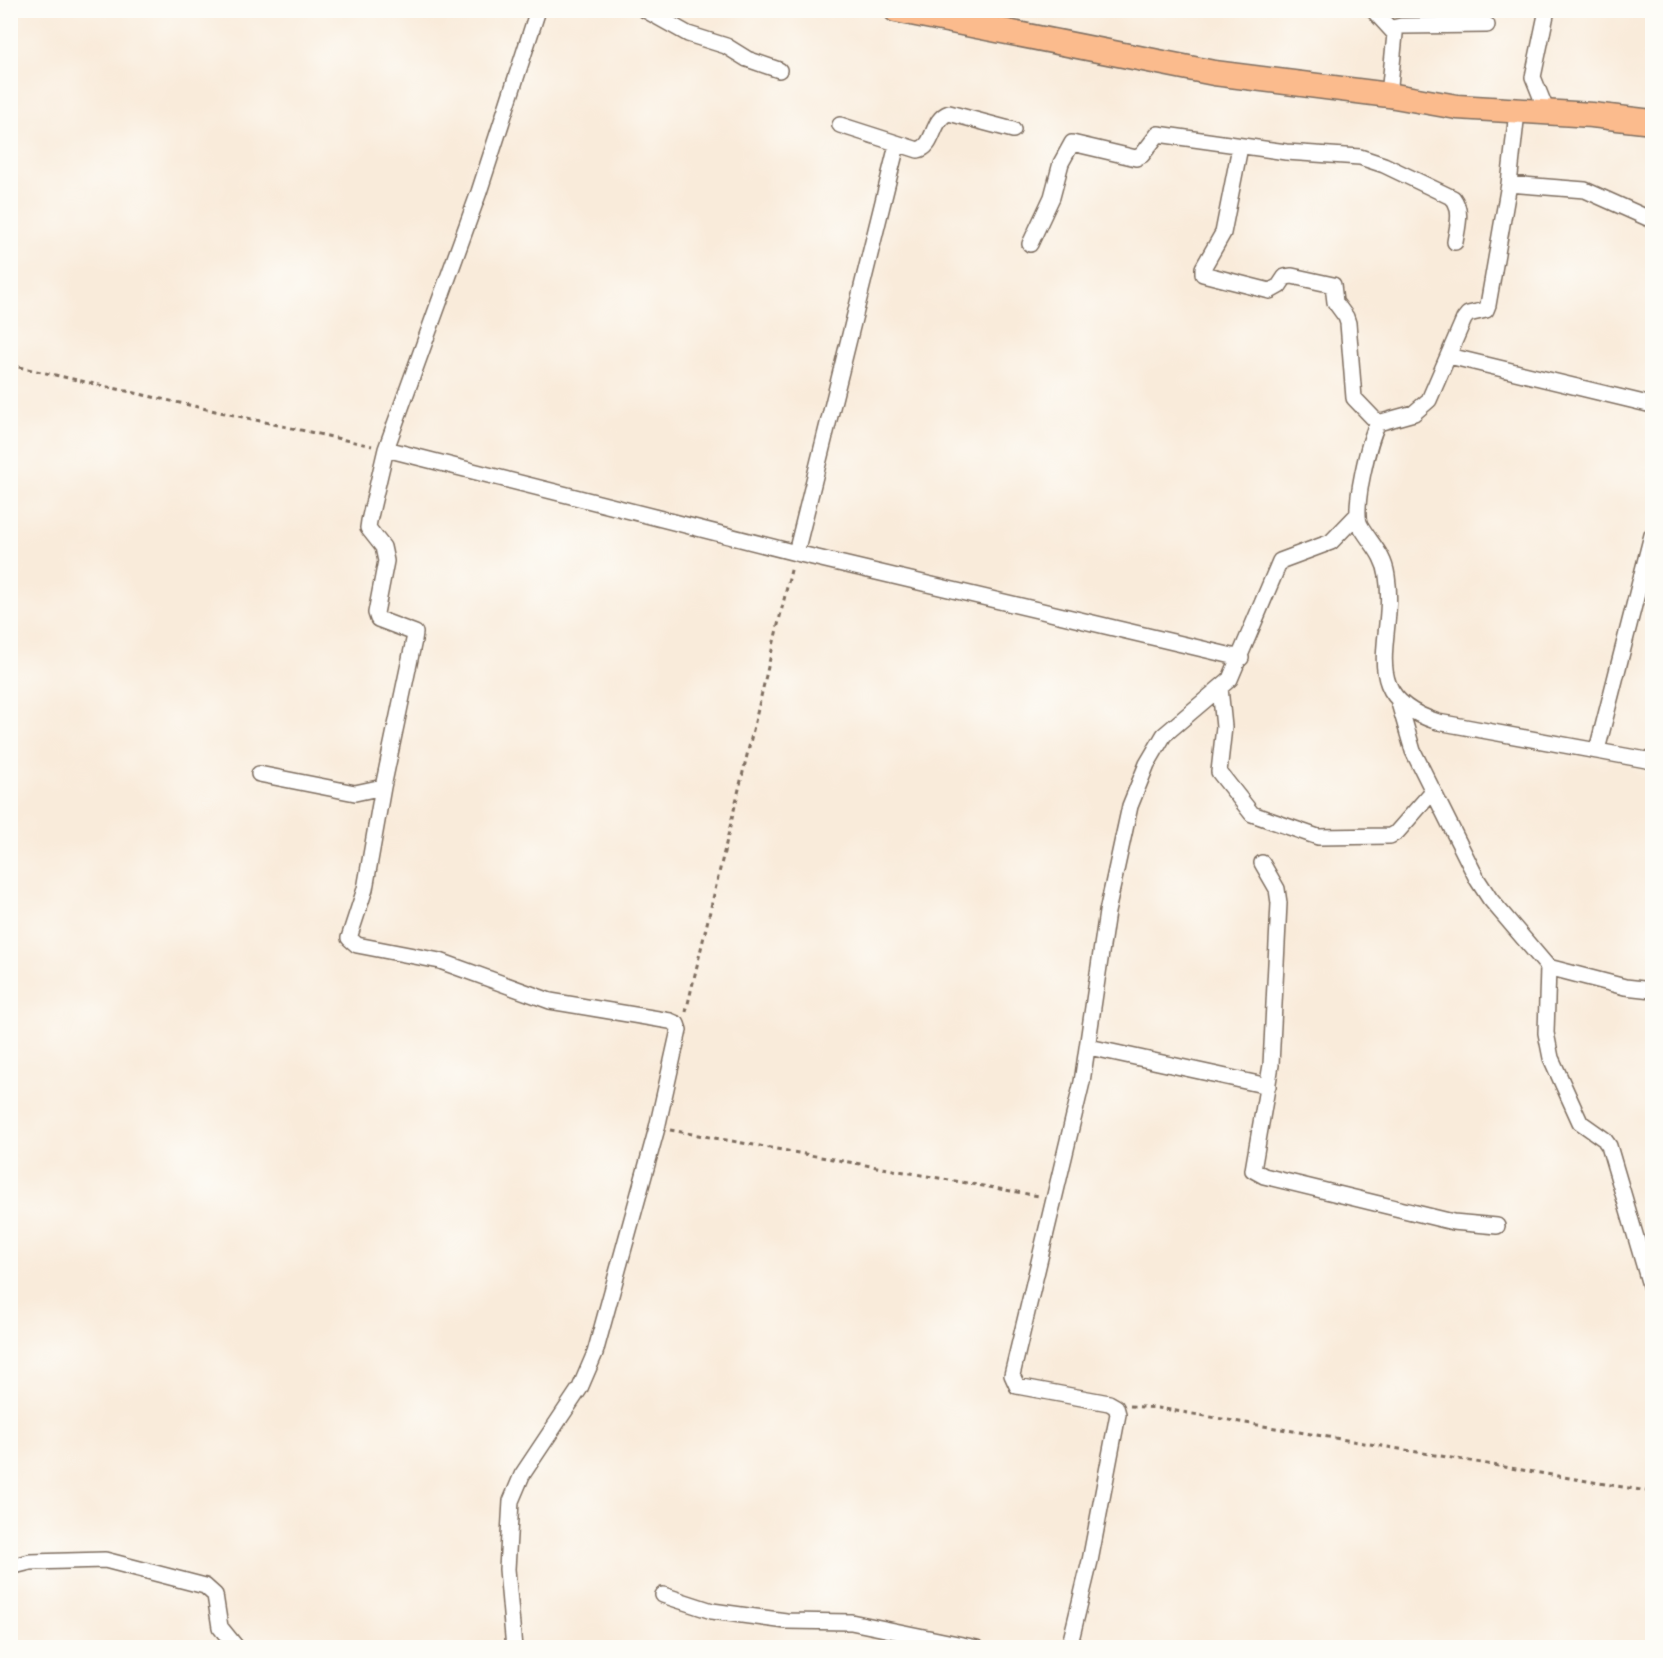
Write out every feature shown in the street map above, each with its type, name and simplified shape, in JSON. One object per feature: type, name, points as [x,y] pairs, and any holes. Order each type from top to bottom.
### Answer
[{"type":"main road","points":[[896,10],[1214,73],[1389,95],[1457,107],[1547,112],[1653,122]]},
{"type":"street","points":[[514,1647],[507,1555],[511,1501],[522,1475],[588,1371],[657,1128],[678,1041],[677,1024],[550,1001],[440,961],[351,942],[349,938],[365,890],[383,787],[415,633],[378,619],[376,613],[387,561],[383,547],[368,528],[386,449],[480,192],[538,10]]},
{"type":"street","points":[[645,10],[688,34],[726,46],[747,59],[779,70]]},
{"type":"street","points":[[1373,10],[1392,28],[1396,38],[1389,95]]},
{"type":"street","points":[[1547,10],[1533,77],[1547,112]]},
{"type":"street","points":[[1392,28],[1409,25],[1487,25]]},
{"type":"street","points":[[1378,423],[1422,408],[1435,390],[1464,319],[1468,314],[1486,310],[1509,184],[1517,112]]},
{"type":"street","points":[[840,125],[897,145],[923,149],[939,119],[949,113],[1013,130]]},
{"type":"street","points":[[1030,244],[1052,197],[1061,163],[1072,143],[1129,158],[1142,155],[1158,134],[1240,147],[1360,157],[1384,165],[1453,198],[1458,204],[1459,214],[1455,242]]},
{"type":"street","points":[[796,553],[897,145]]},
{"type":"street","points":[[1240,147],[1223,233],[1203,268],[1203,274],[1270,291],[1280,286],[1286,277],[1292,276],[1333,285],[1335,302],[1348,323],[1354,399],[1378,423]]},
{"type":"street","points":[[1509,184],[1585,190],[1653,220]]},
{"type":"street","points":[[1449,356],[1653,405]]},
{"type":"street","points":[[1378,423],[1362,483],[1357,515],[1359,524],[1379,551],[1386,568],[1388,589],[1385,670],[1399,703],[1408,738],[1433,791],[1483,889],[1548,967],[1625,987],[1653,990]]},
{"type":"street","points":[[386,449],[796,553],[1241,658]]},
{"type":"street","points":[[1069,1647],[1118,1421],[1116,1407],[1109,1403],[1025,1389],[1013,1382],[1012,1375],[1089,1047],[1117,858],[1135,792],[1147,764],[1164,735],[1230,679],[1241,658],[1280,561],[1331,542],[1357,515]]},
{"type":"street","points":[[1597,750],[1653,535]]},
{"type":"street","points":[[1220,688],[1224,727],[1219,772],[1252,814],[1329,839],[1362,835],[1384,837],[1397,832],[1433,791]]},
{"type":"street","points":[[1399,703],[1418,716],[1438,722],[1653,761]]},
{"type":"street","points":[[260,774],[355,793],[383,787]]},
{"type":"street","points":[[1262,862],[1277,889],[1279,903],[1268,1086],[1253,1170],[1258,1174],[1453,1222],[1497,1226]]},
{"type":"street","points":[[1548,967],[1546,1033],[1551,1058],[1580,1122],[1604,1139],[1609,1146],[1653,1292]]},
{"type":"street","points":[[1089,1047],[1268,1086]]},
{"type":"street","points":[[10,1566],[30,1562],[105,1560],[205,1586],[215,1595],[220,1627],[237,1647]]},
{"type":"street","points":[[663,1595],[712,1611],[778,1621],[851,1623],[977,1647]]},
{"type":"path","points":[[10,365],[386,449]]},
{"type":"path","points":[[677,1024],[686,1011],[796,553]]},
{"type":"path","points":[[657,1128],[1053,1199]]},
{"type":"path","points":[[1116,1407],[1158,1408],[1653,1492]]}]
